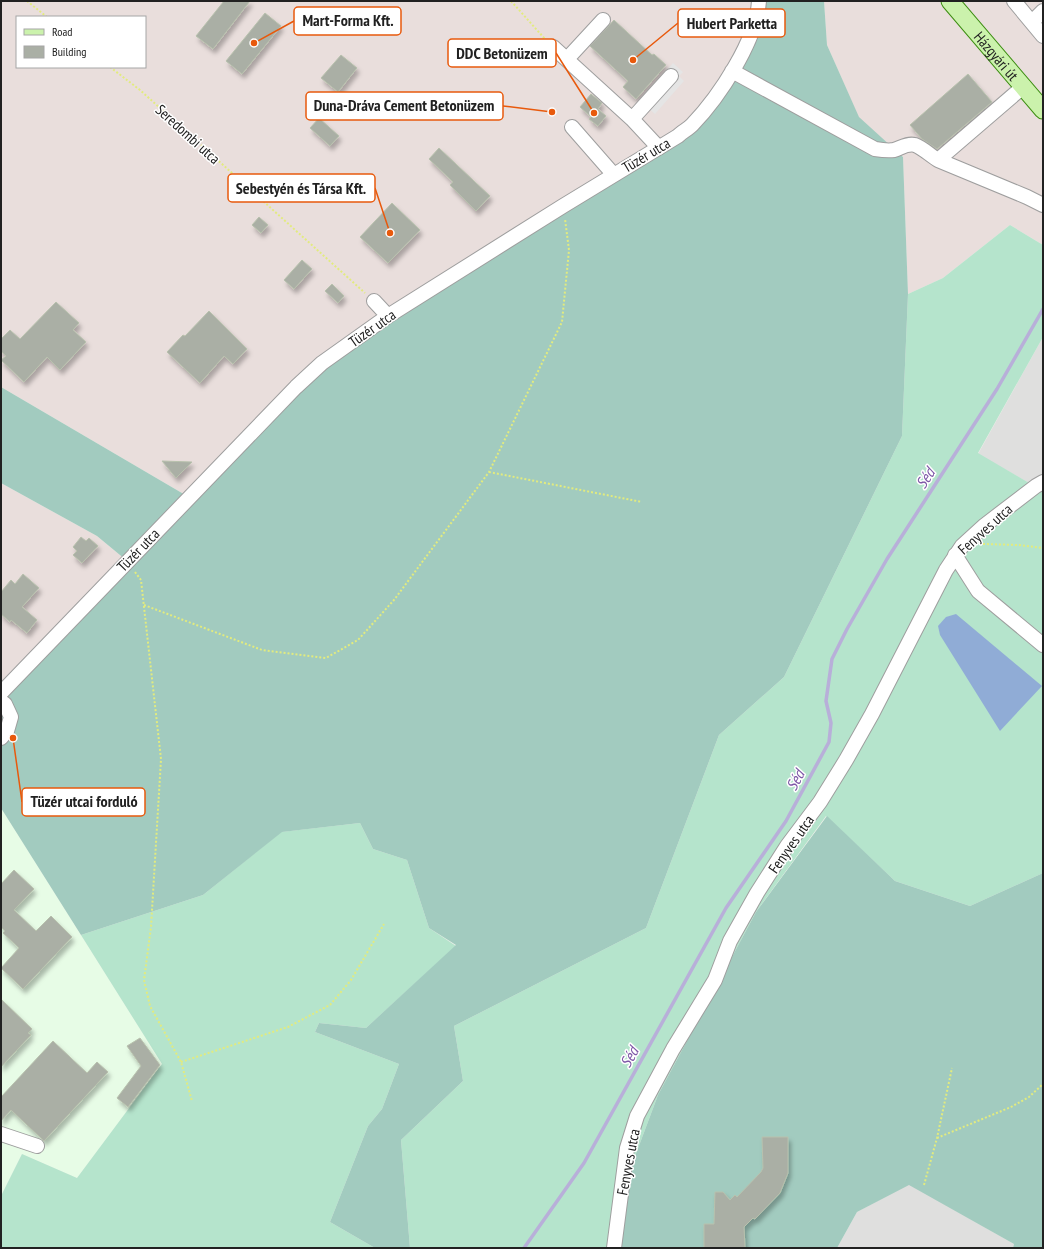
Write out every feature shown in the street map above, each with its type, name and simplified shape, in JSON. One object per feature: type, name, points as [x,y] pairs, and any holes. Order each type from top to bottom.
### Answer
[{"type":"main road","name":"Házgyári út","points":[[950,1],[1043,110]]},
{"type":"street","name":"Tüzér utca","points":[[1,693],[296,386],[322,363],[388,316],[563,206],[659,148],[692,125],[718,93],[732,71],[754,27],[758,14],[759,1]]},
{"type":"street","points":[[1014,1],[1043,36]]},
{"type":"street","points":[[1032,22],[1043,11]]},
{"type":"street","points":[[567,59],[603,20]]},
{"type":"street","points":[[553,47],[632,119],[659,148]]},
{"type":"street","points":[[732,71],[875,149],[893,150],[904,145],[920,147],[930,156],[938,160],[1043,205]]},
{"type":"street","points":[[632,119],[671,76]]},
{"type":"street","points":[[938,160],[1024,86]]},
{"type":"street","points":[[572,127],[614,175]]},
{"type":"street","points":[[374,301],[388,316]]},
{"type":"street","name":"Fenyves utca","points":[[614,1248],[627,1148],[637,1116],[673,1049],[716,980],[730,941],[757,893],[787,846],[820,802],[846,760],[872,714],[946,570],[959,550],[985,525],[1041,480]]},
{"type":"street","points":[[959,550],[978,591],[1043,645]]},
{"type":"street","points":[[1,701],[5,704],[12,718],[7,731],[1,738]]},
{"type":"street","points":[[1,1134],[37,1146]]},
{"type":"path","points":[[27,1],[46,16]]},
{"type":"path","points":[[511,1],[553,47]]},
{"type":"path","name":"Seredombi utca","points":[[111,68],[140,90],[374,301]]},
{"type":"path","points":[[144,605],[262,650],[326,658],[358,640],[394,600],[489,472],[562,322],[569,250],[563,206]]},
{"type":"path","points":[[489,472],[642,502]]},
{"type":"path","points":[[959,550],[985,544],[1019,545],[1043,548]]},
{"type":"path","points":[[127,562],[141,580],[161,759],[151,927],[144,980],[150,1006],[182,1062],[192,1101]]},
{"type":"path","points":[[182,1062],[288,1027],[330,1005],[351,980],[384,924]]},
{"type":"path","points":[[924,1185],[937,1138],[952,1068]]},
{"type":"path","points":[[937,1138],[1029,1098],[1043,1084]]},
{"type":"shaded area","points":[[1,1],[754,1],[743,43],[691,124],[187,496],[1,387]]},
{"type":"shaded area","points":[[754,1],[824,1],[827,45],[859,117],[903,157],[908,294],[902,436],[784,677],[719,735],[646,928],[454,1026],[463,1081],[401,1140],[410,1248],[375,1248],[330,1222],[368,1126],[382,1109],[399,1064],[315,1032],[319,1023],[366,1028],[456,945],[429,928],[407,860],[373,849],[360,823],[282,832],[203,895],[81,935],[1,808],[1,690],[126,560],[97,536],[1,483],[1,387],[187,496],[295,383],[691,124],[743,43]]},
{"type":"shaded area","points":[[824,1],[1043,1],[1043,245],[1010,225],[943,278],[908,294],[903,157],[859,118],[827,45]]},
{"type":"shaded area","points":[[673,63],[683,72],[679,76],[684,81],[655,114],[639,100]]},
{"type":"shaded area","points":[[1010,225],[1043,245],[1043,337],[978,453],[1036,487],[1043,483],[1043,873],[970,906],[895,881],[826,816],[756,912],[658,1095],[628,1175],[619,1248],[410,1248],[401,1140],[463,1081],[454,1026],[646,928],[719,735],[784,677],[902,436],[908,294],[943,278]]},
{"type":"shaded area","points":[[1043,337],[1043,483],[1036,487],[978,454]]},
{"type":"shaded area","points":[[1,483],[97,536],[126,560],[1,690]]},
{"type":"shaded area","points":[[956,614],[1042,686],[1000,731],[940,635],[938,626],[946,617]]},
{"type":"shaded area","points":[[1,808],[162,1064],[77,1178],[22,1154],[1,1196]]},
{"type":"shaded area","points":[[827,816],[895,881],[970,906],[1043,873],[1043,1248],[1013,1248],[1014,1244],[909,1185],[857,1212],[837,1248],[619,1248],[628,1175],[658,1095],[756,912]]},
{"type":"shaded area","points":[[360,823],[373,849],[407,860],[429,928],[456,946],[366,1028],[319,1023],[315,1032],[399,1064],[382,1109],[368,1126],[330,1222],[375,1248],[1,1248],[1,1196],[22,1154],[77,1178],[162,1064],[81,935],[203,895],[281,832]]},
{"type":"shaded area","points":[[909,1184],[1014,1244],[1013,1248],[837,1248],[857,1212]]},
{"type":"building","points":[[224,1],[250,1],[213,49],[196,36]]},
{"type":"building","points":[[265,13],[281,26],[242,74],[226,61]]},
{"type":"building","points":[[614,20],[652,55],[654,54],[666,65],[636,99],[623,87],[628,81],[590,46]]},
{"type":"building","points":[[341,55],[357,68],[338,92],[321,78]]},
{"type":"building","points":[[968,74],[992,102],[937,149],[922,139],[910,125]]},
{"type":"building","points":[[591,94],[602,103],[598,109],[606,116],[598,126],[589,119],[591,117],[580,107]]},
{"type":"building","points":[[319,118],[339,136],[330,146],[310,128]]},
{"type":"building","points":[[439,148],[490,196],[476,211],[450,185],[453,182],[429,159]]},
{"type":"building","points":[[392,203],[420,230],[388,263],[360,237]]},
{"type":"building","points":[[259,217],[268,225],[261,233],[252,225]]},
{"type":"building","points":[[302,260],[312,269],[294,289],[284,280]]},
{"type":"building","points":[[332,284],[344,296],[338,303],[325,291]]},
{"type":"building","points":[[56,302],[79,323],[73,330],[86,342],[60,370],[47,357],[24,382],[1,360],[6,356],[1,351],[1,339],[10,330],[20,339]]},
{"type":"building","points":[[209,311],[247,349],[233,364],[224,356],[200,383],[167,352]]},
{"type":"building","points":[[162,461],[192,462],[176,478]]},
{"type":"building","points":[[81,537],[86,541],[89,538],[98,546],[82,563],[73,555],[77,551],[73,547]]},
{"type":"building","points":[[23,574],[39,588],[22,607],[37,620],[27,633],[1,614],[1,592],[11,580],[15,584]]},
{"type":"building","points":[[14,870],[34,889],[14,910],[36,931],[51,916],[72,937],[23,989],[1,968],[19,948],[3,933],[5,931],[1,927],[1,884]]},
{"type":"building","points":[[1,999],[32,1029],[28,1033],[31,1035],[1,1067]]},
{"type":"building","points":[[140,1038],[160,1065],[128,1107],[117,1098],[141,1066],[127,1046]]},
{"type":"building","points":[[53,1041],[87,1073],[97,1062],[108,1072],[44,1141],[11,1110],[1,1121],[1,1097]]},
{"type":"building","points":[[762,1137],[788,1137],[788,1173],[780,1193],[755,1219],[753,1218],[744,1227],[745,1248],[704,1248],[704,1224],[714,1224],[715,1192],[723,1192],[730,1200],[735,1195],[737,1197],[761,1172],[763,1168]]},
{"type":"waterway","name":"Séd","points":[[524,1248],[584,1163],[726,908],[786,821],[829,742],[831,723],[826,701],[832,659],[847,629],[887,559],[997,389],[1043,309]]},
{"type":"place","name":"Mart-Forma Kft.","points":[[254,43]]},
{"type":"place","name":"Hubert Parketta","points":[[633,60]]},
{"type":"place","name":"Duna-Dráva Cement Betonüzem","points":[[552,112]]},
{"type":"place","name":"DDC Betonüzem","points":[[594,113]]},
{"type":"place","name":"Sebestyén és Társa Kft.","points":[[390,233]]},
{"type":"place","name":"Tüzér utcai forduló","points":[[13,738]]}]
